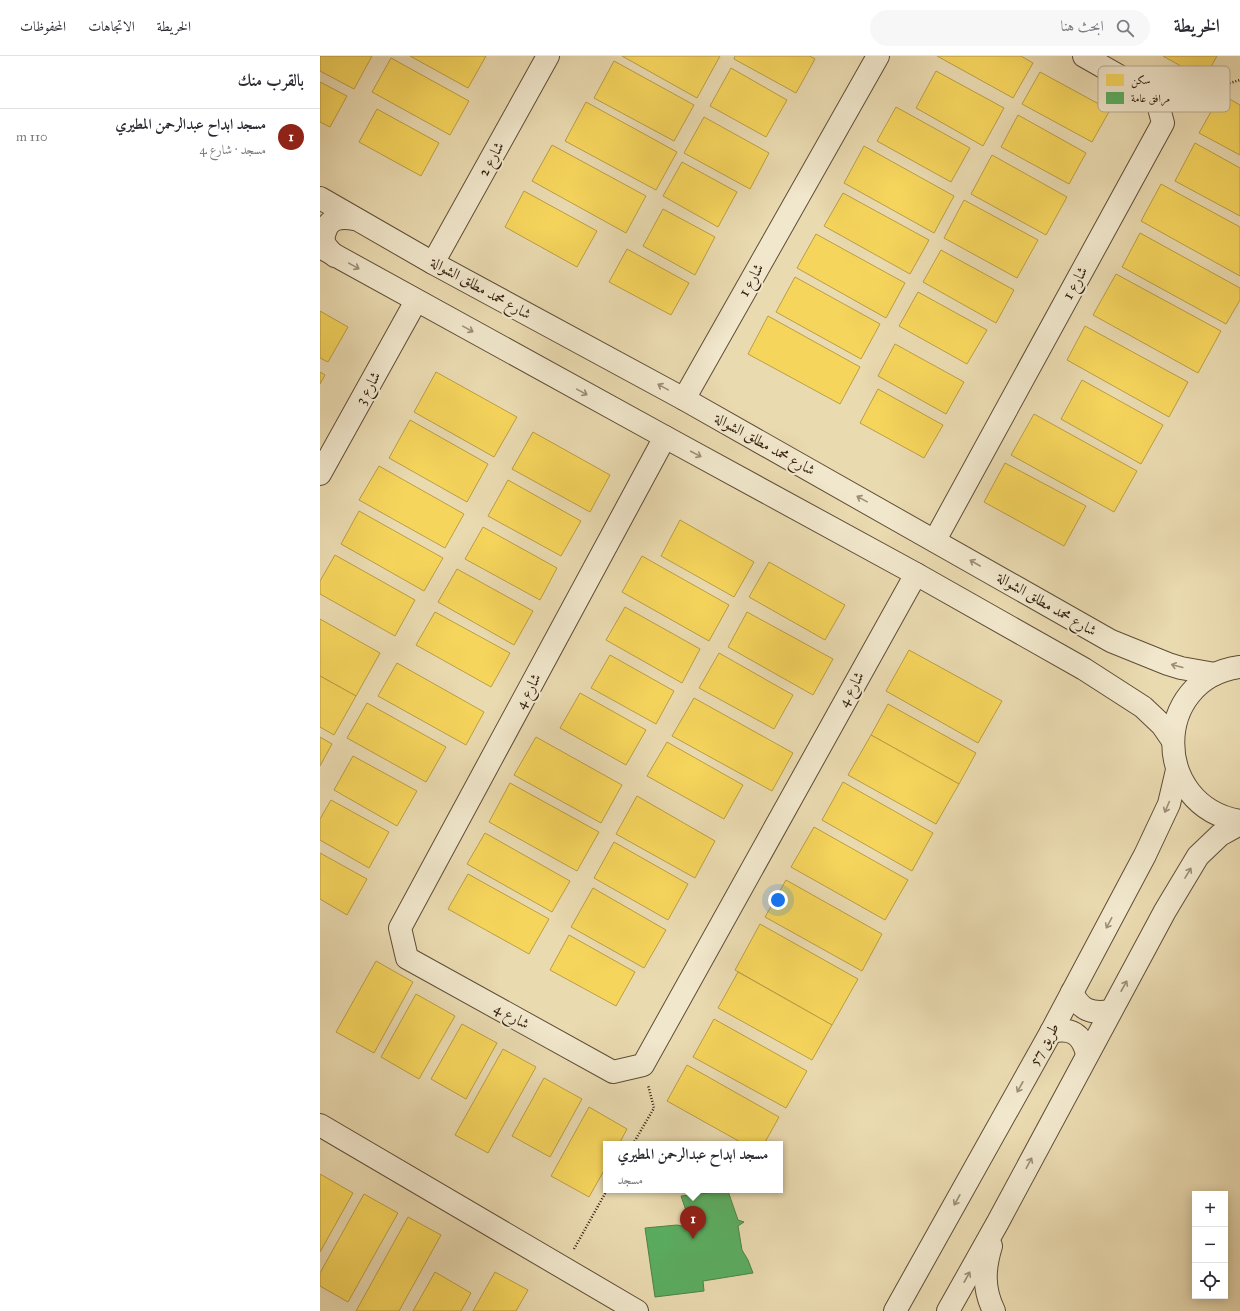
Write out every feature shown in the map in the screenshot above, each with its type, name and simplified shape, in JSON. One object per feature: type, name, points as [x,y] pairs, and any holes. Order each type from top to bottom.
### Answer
[{"type":"street","name":"شارع 2","points":[[434,263],[548,56]]},
{"type":"street","name":"شارع 1","points":[[684,399],[878,56]]},
{"type":"street","name":"شارع 1","points":[[1084,56],[1102,66]]},
{"type":"street","name":"شارع 1","points":[[935,540],[1163,123],[1160,112]]},
{"type":"street","name":"شارع محمد مطلق الشوالة","points":[[320,198],[434,263],[684,399],[1111,641],[1181,668],[1232,667]]},
{"type":"street","points":[[355,219],[341,217],[329,224],[326,228],[323,240],[328,252],[916,574],[1084,668],[1143,707],[1162,725],[1172,741]]},
{"type":"street","name":"شارع 3","points":[[320,474],[416,301]]},
{"type":"street","name":"شارع 4","points":[[665,437],[400,928],[407,958],[613,1072],[643,1065],[916,574]]},
{"type":"street","points":[[1232,667],[1204,682],[1193,691],[1185,702],[1176,721],[1172,741],[1174,761],[1182,781],[1189,792],[1208,809],[1240,822]]},
{"type":"street","name":"طريق 57","points":[[895,1311],[1051,1032],[1148,849],[1169,804],[1177,770]]},
{"type":"street","points":[[948,1311],[998,1222],[1165,911],[1198,856],[1220,835],[1240,822]]},
{"type":"street","points":[[1072,992],[1076,1000],[1091,1012],[1101,1013],[1110,1011]]},
{"type":"street","points":[[1051,1032],[1060,1030],[1070,1031],[1079,1037],[1085,1045],[1087,1054]]},
{"type":"street","points":[[320,1125],[636,1311]]},
{"type":"street","points":[[994,1311],[985,1283],[987,1260],[998,1222]]},
{"type":"path","points":[[1230,83],[1240,80]]},
{"type":"path","points":[[635,1141],[654,1108],[643,1065]]},
{"type":"path","points":[[563,1268],[605,1193]]},
{"type":"building: سكن","points":[[320,56],[372,56],[354,89],[320,71]]},
{"type":"building: سكن","points":[[410,56],[486,56],[468,88]]},
{"type":"building: سكن","points":[[622,56],[720,56],[697,98]]},
{"type":"building: سكن","points":[[735,56],[810,56],[815,59],[796,93],[734,59]]},
{"type":"building: سكن","points":[[937,56],[1021,56],[1033,63],[1013,98]]},
{"type":"building: سكن","points":[[1163,56],[1217,56],[1211,66],[1181,66]]},
{"type":"building: سكن","points":[[391,58],[469,101],[450,135],[372,92]]},
{"type":"building: سكن","points":[[614,61],[694,105],[674,141],[594,98]]},
{"type":"building: سكن","points":[[731,68],[787,100],[766,137],[710,106]]},
{"type":"building: سكن","points":[[936,71],[1004,108],[983,146],[916,108]]},
{"type":"building: سكن","points":[[1040,72],[1098,103],[1098,112],[1109,112],[1092,142],[1022,104]]},
{"type":"building: سكن","points":[[320,82],[347,96],[330,127],[320,122]]},
{"type":"building: سكن","points":[[1230,99],[1240,105],[1240,155],[1199,133],[1211,112],[1230,112]]},
{"type":"building: سكن","points":[[586,102],[677,152],[656,190],[565,141]]},
{"type":"building: سكن","points":[[896,107],[970,148],[951,182],[877,141]]},
{"type":"building: سكن","points":[[377,109],[439,143],[421,176],[359,142]]},
{"type":"building: سكن","points":[[1018,115],[1086,153],[1069,184],[1001,147]]},
{"type":"building: سكن","points":[[704,117],[769,153],[750,189],[684,153]]},
{"type":"building: سكن","points":[[1195,143],[1240,168],[1240,216],[1175,181]]},
{"type":"building: سكن","points":[[552,145],[646,196],[626,233],[532,181]]},
{"type":"building: سكن","points":[[864,146],[954,196],[934,233],[844,183]]},
{"type":"building: سكن","points":[[992,155],[1067,197],[1046,235],[971,194]]},
{"type":"building: سكن","points":[[682,162],[737,192],[718,227],[663,196]]},
{"type":"building: سكن","points":[[1161,184],[1240,227],[1240,276],[1141,221]]},
{"type":"building: سكن","points":[[524,191],[597,231],[577,267],[505,227]]},
{"type":"building: سكن","points":[[843,193],[929,240],[910,274],[824,226]]},
{"type":"building: سكن","points":[[964,200],[1038,240],[1017,278],[944,238]]},
{"type":"building: سكن","points":[[663,209],[715,237],[695,275],[643,246]]},
{"type":"building: سكن","points":[[1140,233],[1240,288],[1240,300],[1226,324],[1122,267]]},
{"type":"building: سكن","points":[[816,234],[905,283],[886,318],[797,268]]},
{"type":"building: سكن","points":[[627,249],[689,283],[671,315],[609,282]]},
{"type":"building: سكن","points":[[941,250],[1014,290],[996,323],[923,282]]},
{"type":"building: سكن","points":[[1116,274],[1221,331],[1198,373],[1093,315]]},
{"type":"building: سكن","points":[[795,277],[880,324],[861,359],[776,312]]},
{"type":"building: سكن","points":[[918,292],[987,330],[967,364],[899,326]]},
{"type":"building: سكن","points":[[320,311],[348,327],[328,362],[320,358]]},
{"type":"building: سكن","points":[[768,316],[860,367],[840,404],[748,354]]},
{"type":"building: سكن","points":[[1085,326],[1188,382],[1169,417],[1067,360]]},
{"type":"building: سكن","points":[[895,344],[964,382],[946,414],[878,376]]},
{"type":"building: سكن","points":[[320,372],[325,375],[320,384]]},
{"type":"building: سكن","points":[[436,372],[517,417],[494,457],[414,412]]},
{"type":"building: سكن","points":[[1082,380],[1163,425],[1141,464],[1061,419]]},
{"type":"building: سكن","points":[[878,389],[943,425],[924,458],[860,423]]},
{"type":"building: سكن","points":[[1034,414],[1137,471],[1114,512],[1011,455]]},
{"type":"building: سكن","points":[[410,420],[488,464],[467,502],[389,458]]},
{"type":"building: سكن","points":[[533,432],[610,475],[590,512],[512,469]]},
{"type":"building: سكن","points":[[1005,463],[1086,506],[1064,546],[984,502]]},
{"type":"building: سكن","points":[[379,466],[464,514],[445,548],[359,500]]},
{"type":"building: سكن","points":[[508,480],[581,521],[561,556],[488,516]]},
{"type":"building: سكن","points":[[359,511],[443,558],[424,591],[341,544]]},
{"type":"building: سكن","points":[[680,520],[754,562],[734,597],[661,556]]},
{"type":"building: سكن","points":[[483,527],[557,568],[540,600],[465,559]]},
{"type":"building: سكن","points":[[335,555],[415,600],[395,636],[320,594],[320,581]]},
{"type":"building: سكن","points":[[642,556],[729,605],[709,641],[622,592]]},
{"type":"building: سكن","points":[[769,562],[845,605],[825,640],[749,597]]},
{"type":"building: سكن","points":[[457,569],[533,611],[514,645],[438,602]]},
{"type":"building: سكن","points":[[625,607],[700,649],[682,683],[606,640]]},
{"type":"building: سكن","points":[[435,612],[510,653],[491,687],[416,645]]},
{"type":"building: سكن","points":[[747,612],[833,659],[813,695],[728,647]]},
{"type":"building: سكن","points":[[320,619],[380,653],[356,696],[320,676]]},
{"type":"building: سكن","points":[[909,650],[1002,701],[978,743],[886,691]]},
{"type":"building: سكن","points":[[719,653],[793,695],[774,729],[699,688]]},
{"type":"building: سكن","points":[[610,655],[674,691],[656,724],[591,688]]},
{"type":"building: سكن","points":[[397,663],[484,712],[466,745],[378,696]]},
{"type":"building: سكن","points":[[320,676],[356,696],[334,735],[320,727]]},
{"type":"building: سكن","points":[[580,693],[646,730],[626,765],[560,728]]},
{"type":"building: سكن","points":[[694,698],[793,753],[772,791],[672,736]]},
{"type":"building: سكن","points":[[367,703],[446,747],[426,782],[347,738]]},
{"type":"building: سكن","points":[[888,704],[976,753],[959,784],[871,735]]},
{"type":"building: سكن","points":[[871,735],[959,784],[936,824],[848,775]]},
{"type":"building: سكن","points":[[320,737],[332,744],[320,766]]},
{"type":"building: سكن","points":[[536,737],[622,785],[601,823],[514,775]]},
{"type":"building: سكن","points":[[667,742],[743,785],[724,819],[647,776]]},
{"type":"building: سكن","points":[[353,756],[417,791],[397,826],[334,790]]},
{"type":"building: سكن","points":[[843,782],[933,833],[912,871],[822,820]]},
{"type":"building: سكن","points":[[510,783],[599,832],[577,871],[489,822]]},
{"type":"building: سكن","points":[[637,796],[715,841],[695,878],[616,834]]},
{"type":"building: سكن","points":[[331,800],[389,832],[369,868],[320,840],[320,819]]},
{"type":"building: سكن","points":[[814,827],[908,880],[885,920],[791,867]]},
{"type":"building: سكن","points":[[485,833],[570,881],[552,912],[467,864]]},
{"type":"building: سكن","points":[[614,842],[688,884],[668,920],[594,878]]},
{"type":"building: سكن","points":[[320,853],[367,879],[347,915],[320,899]]},
{"type":"building: سكن","points":[[468,874],[549,919],[529,954],[448,909]]},
{"type":"building: سكن","points":[[786,880],[882,934],[862,971],[765,917]]},
{"type":"building: سكن","points":[[593,888],[666,930],[644,968],[571,927]]},
{"type":"building: سكن","points":[[760,924],[858,979],[832,1025],[735,970]]},
{"type":"building: سكن","points":[[569,935],[635,972],[616,1006],[550,970]]},
{"type":"building: سكن","points":[[376,961],[413,982],[374,1053],[336,1032]]},
{"type":"building: سكن","points":[[738,972],[832,1025],[812,1060],[718,1008]]},
{"type":"building: سكن","points":[[416,994],[455,1016],[419,1079],[381,1057]]},
{"type":"building: سكن","points":[[714,1019],[807,1071],[786,1108],[693,1057]]},
{"type":"building: سكن","points":[[462,1024],[497,1043],[466,1099],[431,1079]]},
{"type":"building: سكن","points":[[503,1049],[536,1067],[488,1153],[455,1135]]},
{"type":"building: سكن","points":[[687,1065],[779,1117],[766,1141],[739,1141],[667,1101]]},
{"type":"building: سكن","points":[[544,1078],[582,1099],[550,1157],[512,1136]]},
{"type":"building: سكن","points":[[589,1107],[627,1129],[621,1141],[603,1141],[603,1172],[589,1197],[551,1176]]},
{"type":"building: سكن","points":[[320,1174],[353,1193],[320,1252]]},
{"type":"building: سكن","points":[[364,1194],[398,1213],[348,1302],[320,1286],[320,1273]]},
{"type":"building: سكن","points":[[408,1217],[441,1235],[399,1311],[356,1311]]},
{"type":"building: سكن","points":[[435,1272],[471,1293],[461,1311],[413,1311]]},
{"type":"building: سكن","points":[[495,1272],[528,1290],[516,1311],[473,1311]]},
{"type":"building: مرافق عامة","points":[[709,1193],[729,1193],[738,1220],[744,1222],[738,1226],[742,1250],[753,1273],[703,1281],[704,1291],[655,1297],[645,1228],[677,1225],[692,1228],[681,1196]]},
{"type":"place","name":"مسجد ابداح عبدالرحمن المطيري","points":[[693,1239]]}]
